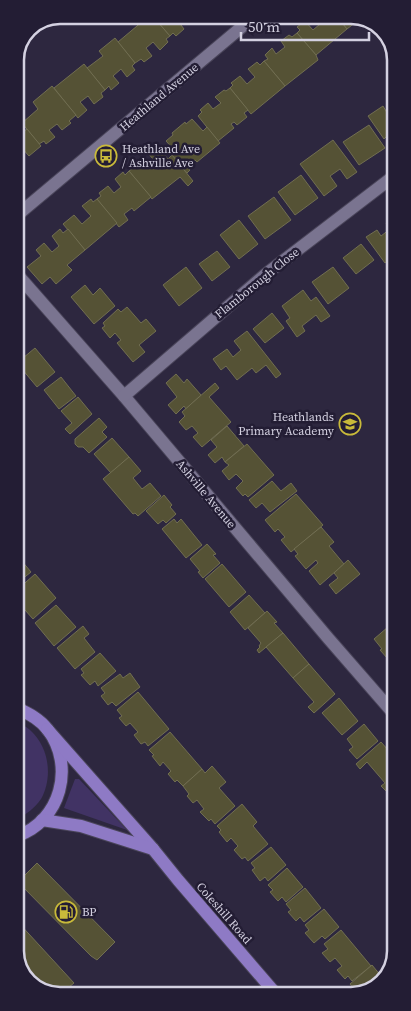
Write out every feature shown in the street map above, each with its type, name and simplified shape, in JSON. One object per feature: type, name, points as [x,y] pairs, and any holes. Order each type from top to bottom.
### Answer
[{"type":"main road","points":[[24,711],[32,715],[48,729],[62,759],[63,776],[60,792],[53,807],[33,828],[24,832]]},
{"type":"main road","name":"Coleshill Road","points":[[48,729],[270,987]]},
{"type":"main road","points":[[42,820],[80,826],[153,849]]},
{"type":"street","name":"Heathland Avenue","points":[[24,209],[245,24]]},
{"type":"street","name":"Flamborough Close","points":[[124,396],[266,274],[387,181]]},
{"type":"street","name":"Ashville Avenue","points":[[24,282],[124,396],[387,706]]},
{"type":"shaded area","points":[[24,726],[35,735],[46,755],[48,766],[48,777],[41,799],[24,815]]},
{"type":"shaded area","points":[[75,779],[79,779],[127,830],[64,808]]},
{"type":"building","points":[[139,24],[160,24],[170,36],[166,39],[168,42],[160,50],[153,42],[146,48],[152,56],[144,62],[141,59],[135,63],[118,42]]},
{"type":"building","points":[[160,24],[180,24],[184,29],[176,36],[173,33],[170,36]]},
{"type":"building","points":[[301,24],[308,24],[313,30],[320,24],[343,24],[347,29],[316,55],[297,33],[300,30],[297,27]]},
{"type":"building","points":[[343,24],[353,24],[347,29]]},
{"type":"building","points":[[297,33],[318,60],[285,86],[264,61],[268,59],[265,55],[272,48],[276,54],[285,47],[281,41],[289,35],[292,37]]},
{"type":"building","points":[[115,38],[135,63],[132,66],[135,70],[127,77],[121,69],[113,76],[119,83],[111,90],[109,86],[105,90],[87,68],[103,56],[99,51]]},
{"type":"building","points":[[264,61],[285,86],[251,114],[230,88],[233,85],[231,83],[240,76],[247,84],[255,77],[248,69],[257,62],[260,65]]},
{"type":"building","points":[[84,64],[105,90],[101,93],[103,97],[94,104],[88,96],[80,102],[87,110],[78,118],[54,88]]},
{"type":"building","points":[[52,86],[76,115],[69,121],[71,123],[62,130],[57,124],[49,130],[55,137],[46,144],[44,141],[39,144],[24,125],[24,121],[38,109],[33,102]]},
{"type":"building","points":[[230,88],[248,110],[244,113],[247,117],[237,125],[234,122],[231,124],[234,128],[218,141],[198,116],[202,112],[200,110],[208,103],[213,109],[221,103],[215,97]]},
{"type":"building","points":[[383,106],[387,113],[387,136],[384,139],[368,116]]},
{"type":"building","points":[[192,119],[203,131],[207,127],[220,143],[197,162],[195,160],[187,166],[190,170],[187,173],[172,155],[176,152],[166,141],[185,122],[186,124]]},
{"type":"building","points":[[369,125],[385,148],[359,165],[343,142]]},
{"type":"building","points":[[27,129],[41,146],[29,156],[24,150],[24,131]]},
{"type":"building","points":[[333,140],[357,172],[347,179],[340,169],[330,176],[337,186],[324,196],[300,164]]},
{"type":"building","points":[[156,145],[168,159],[172,155],[193,181],[188,186],[180,177],[152,199],[129,171],[133,168],[131,166],[139,159],[145,166],[153,159],[147,152]]},
{"type":"building","points":[[129,171],[151,197],[134,211],[132,208],[124,214],[128,220],[119,227],[97,199],[101,196],[99,193],[108,186],[114,193],[121,187],[115,179],[123,172],[125,175]]},
{"type":"building","points":[[301,175],[318,198],[295,215],[278,192]]},
{"type":"building","points":[[274,197],[291,220],[265,239],[248,216]]},
{"type":"building","points":[[91,199],[93,202],[97,199],[117,223],[85,250],[63,224],[74,215],[82,224],[91,216],[82,206]]},
{"type":"building","points":[[239,220],[258,244],[239,259],[220,235]]},
{"type":"building","points":[[60,229],[63,233],[68,229],[85,250],[67,265],[72,270],[56,284],[50,277],[42,284],[27,267],[41,256],[36,250],[44,243],[52,252],[59,246],[52,236]]},
{"type":"building","points":[[377,230],[381,236],[387,231],[387,261],[385,263],[366,237]]},
{"type":"building","points":[[361,244],[374,260],[356,274],[343,258]]},
{"type":"building","points":[[217,251],[230,267],[212,281],[199,264]]},
{"type":"building","points":[[186,267],[202,288],[179,306],[163,285]]},
{"type":"building","points":[[333,267],[349,288],[328,304],[312,282]]},
{"type":"building","points":[[85,285],[93,295],[100,288],[115,306],[94,324],[71,297]]},
{"type":"building","points":[[303,290],[311,301],[316,297],[330,316],[321,322],[316,315],[302,326],[305,331],[297,337],[286,321],[290,318],[282,306]]},
{"type":"building","points":[[127,307],[141,323],[146,319],[156,331],[139,345],[145,352],[133,362],[117,343],[121,340],[115,333],[110,338],[102,328],[105,326],[103,323],[118,309],[121,312]]},
{"type":"building","points":[[272,313],[284,328],[265,343],[253,329]]},
{"type":"building","points":[[247,331],[281,374],[276,378],[266,365],[256,373],[252,368],[237,380],[226,366],[221,370],[213,359],[227,349],[233,357],[241,350],[234,341]]},
{"type":"building","points":[[35,348],[55,372],[37,387],[24,371],[24,357]]},
{"type":"building","points":[[176,374],[184,383],[187,379],[201,395],[186,409],[184,406],[176,414],[168,405],[177,397],[166,383]]},
{"type":"building","points":[[61,377],[76,396],[59,409],[44,390]]},
{"type":"building","points":[[215,383],[219,388],[209,397],[231,422],[202,447],[193,437],[198,433],[192,426],[186,430],[179,422],[185,416],[182,412]]},
{"type":"building","points":[[78,397],[92,414],[70,434],[65,429],[72,423],[61,411]]},
{"type":"building","points":[[99,418],[107,427],[102,432],[107,437],[89,453],[83,447],[78,447],[75,444],[75,439]]},
{"type":"building","points":[[227,426],[244,446],[225,462],[222,457],[215,463],[208,455],[217,447],[211,440]]},
{"type":"building","points":[[112,438],[129,457],[111,473],[94,454]]},
{"type":"building","points":[[247,444],[274,475],[248,497],[245,494],[243,496],[236,488],[243,481],[236,474],[229,480],[222,471],[229,465],[225,462]]},
{"type":"building","points":[[129,457],[141,471],[133,478],[142,489],[150,483],[161,496],[138,516],[135,513],[133,514],[103,479]]},
{"type":"building","points":[[272,481],[281,491],[291,483],[297,491],[270,512],[262,503],[256,508],[249,500]]},
{"type":"building","points":[[296,494],[323,525],[291,552],[281,540],[285,537],[278,529],[275,532],[265,520]]},
{"type":"building","points":[[164,495],[176,514],[166,523],[163,520],[158,524],[146,511]]},
{"type":"building","points":[[174,519],[177,523],[181,519],[202,545],[186,558],[162,529]]},
{"type":"building","points":[[321,527],[334,542],[329,546],[344,564],[320,585],[309,571],[318,563],[316,560],[306,569],[295,556],[298,554],[294,549]]},
{"type":"building","points":[[207,544],[216,554],[213,555],[220,563],[203,578],[190,559]]},
{"type":"building","points":[[348,560],[360,574],[336,594],[329,585],[338,578],[334,573]]},
{"type":"building","points":[[24,564],[31,572],[24,578]]},
{"type":"building","points":[[222,564],[246,592],[229,607],[205,579]]},
{"type":"building","points":[[35,574],[56,598],[33,619],[24,609],[24,584]]},
{"type":"building","points":[[249,595],[265,613],[245,630],[230,612]]},
{"type":"building","points":[[56,605],[76,627],[54,646],[35,623]]},
{"type":"building","points":[[267,611],[277,622],[274,623],[283,633],[259,653],[257,650],[261,643],[248,628]]},
{"type":"building","points":[[83,626],[89,634],[84,638],[95,652],[75,669],[57,648]]},
{"type":"building","points":[[387,628],[387,658],[380,650],[382,649],[374,639]]},
{"type":"building","points":[[283,633],[309,664],[293,678],[266,647]]},
{"type":"building","points":[[100,653],[116,671],[98,686],[95,681],[90,685],[81,675],[84,673],[81,669]]},
{"type":"building","points":[[309,664],[335,694],[314,713],[308,707],[314,702],[293,678]]},
{"type":"building","points":[[130,673],[140,687],[116,706],[112,702],[108,705],[101,696],[105,693],[101,688],[120,674],[123,678]]},
{"type":"building","points":[[138,692],[169,729],[148,746],[145,742],[141,744],[134,735],[138,732],[130,723],[126,726],[119,718],[122,716],[117,710]]},
{"type":"building","points":[[339,698],[358,721],[342,735],[322,713]]},
{"type":"building","points":[[364,724],[378,741],[357,759],[349,750],[353,747],[347,739]]},
{"type":"building","points":[[170,732],[202,769],[183,786],[177,780],[175,782],[168,774],[171,771],[163,762],[160,766],[149,750]]},
{"type":"building","points":[[381,742],[387,749],[387,790],[381,786],[385,783],[367,762],[360,769],[356,764]]},
{"type":"building","points":[[212,766],[226,782],[219,788],[235,806],[215,824],[200,812],[204,809],[197,800],[193,803],[187,796],[189,794],[183,786],[202,769],[205,773]]},
{"type":"building","points":[[242,804],[257,822],[253,826],[268,844],[248,861],[245,857],[242,859],[234,850],[238,846],[231,838],[227,842],[217,826]]},
{"type":"building","points":[[271,847],[286,865],[268,881],[265,877],[260,881],[252,870],[255,868],[251,863]]},
{"type":"building","name":"BP","points":[[37,863],[115,942],[97,960],[91,956],[24,888],[24,876]]},
{"type":"building","points":[[287,868],[303,887],[286,902],[282,897],[278,901],[270,892],[273,890],[268,885]]},
{"type":"building","points":[[305,888],[321,908],[304,922],[300,917],[296,921],[288,912],[291,910],[286,904]]},
{"type":"building","points":[[324,909],[339,927],[325,939],[322,936],[314,943],[305,933],[309,930],[305,925]]},
{"type":"building","points":[[24,929],[74,983],[69,987],[58,987],[44,984],[34,977],[24,958]]},
{"type":"building","points":[[341,930],[371,966],[352,981],[348,976],[345,979],[337,970],[342,966],[335,958],[330,962],[322,953],[328,949],[324,944]]},
{"type":"building","points":[[372,965],[379,974],[373,980],[358,987],[352,987],[350,984]]},
{"type":"place","name":"Heathland Ave / Ashville Ave","points":[[106,156]]},
{"type":"place","name":"Heathlands Primary Academy","points":[[350,424]]},
{"type":"place","name":"BP","points":[[66,912]]}]
